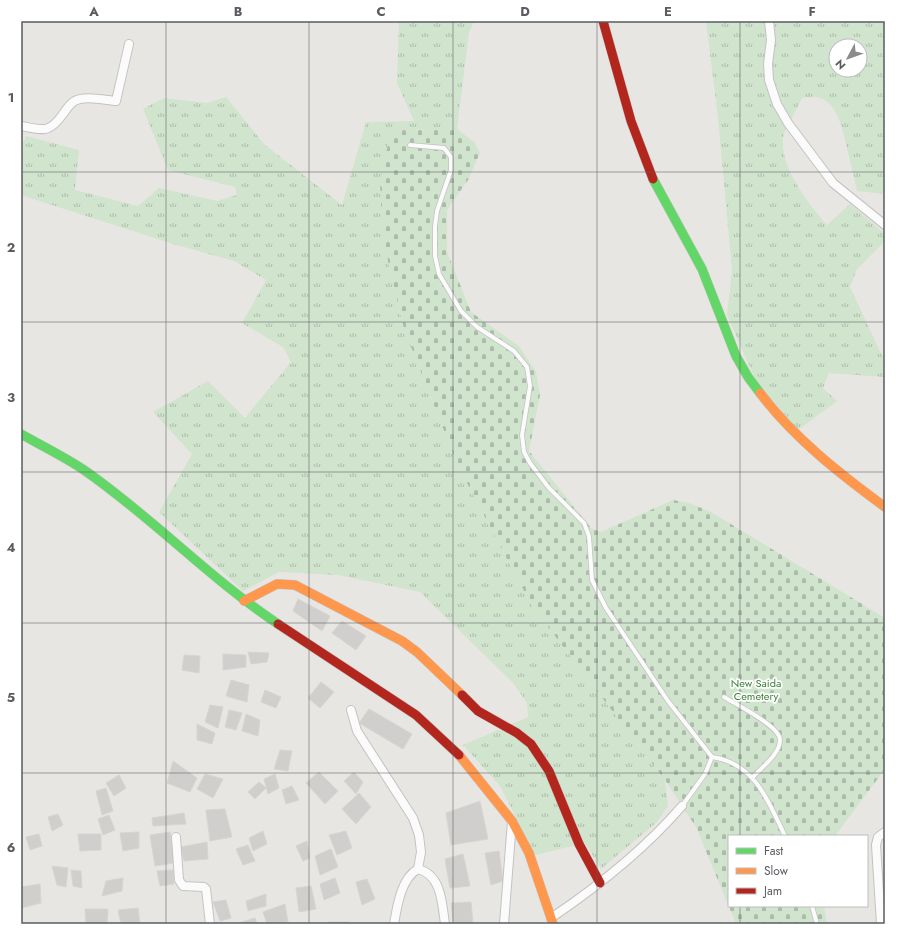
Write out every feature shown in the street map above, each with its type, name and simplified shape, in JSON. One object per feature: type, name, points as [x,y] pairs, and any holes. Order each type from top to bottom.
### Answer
[{"type":"street","points":[[603,21],[642,155],[709,285],[738,361],[763,396],[801,440],[828,464],[885,508]]},
{"type":"street","points":[[769,21],[771,44],[768,64],[769,80],[777,104],[788,123],[833,183],[885,225]]},
{"type":"street","points":[[21,126],[43,130],[49,129],[58,122],[69,106],[78,100],[116,101],[129,44]]},
{"type":"street","points":[[21,434],[84,470],[163,532],[244,601],[416,715],[454,748],[512,821],[529,853],[552,921],[652,839],[682,806]]},
{"type":"street","points":[[244,601],[277,584],[295,585],[371,624],[417,652],[478,711],[517,733],[531,744],[549,772],[579,844],[600,883]]},
{"type":"street","points":[[351,710],[357,731],[413,818],[420,835],[421,852],[418,869]]},
{"type":"street","points":[[504,924],[512,821]]},
{"type":"street","points":[[881,924],[876,845],[878,837],[885,832]]},
{"type":"street","points":[[176,837],[179,880],[183,886],[204,887],[206,889],[210,924]]},
{"type":"street","points":[[394,924],[405,884],[412,872],[418,869],[424,870],[433,878],[438,886],[445,924]]},
{"type":"lane","points":[[410,145],[444,148],[452,157],[451,170],[437,211],[435,226],[435,256],[438,274],[449,293],[477,327],[514,351],[527,367],[530,386],[522,444],[527,458],[549,488],[584,523],[589,536],[592,580],[606,608],[668,701],[712,756],[733,762],[752,776],[784,835]]},
{"type":"lane","points":[[724,697],[754,714],[779,734],[780,740],[778,748],[768,762],[752,776]]},
{"type":"lane","points":[[682,806],[705,774],[712,756]]},
{"type":"lane","points":[[812,907],[817,924]]},
{"type":"green space","points":[[399,21],[474,21],[469,32],[457,129],[391,130],[383,240],[404,329],[458,466],[532,606],[665,780],[668,806],[657,822],[601,869],[585,843],[535,855],[500,786],[463,745],[528,717],[527,703],[513,683],[420,592],[338,575],[279,572],[243,591],[159,512],[192,454],[153,412],[208,381],[245,418],[291,362],[283,347],[242,323],[266,280],[234,261],[170,243],[21,195],[21,147],[26,136],[79,150],[75,190],[138,206],[159,188],[217,201],[237,195],[235,187],[168,170],[143,109],[164,98],[207,103],[226,97],[265,145],[342,205],[366,122],[414,121],[397,83]]},
{"type":"green space","points":[[706,21],[885,21],[885,194],[857,191],[845,138],[839,119],[835,111],[822,99],[813,97],[802,98],[783,138],[783,149],[786,161],[797,185],[827,225],[850,204],[885,234],[885,241],[857,269],[850,287],[885,362],[885,377],[829,373],[823,388],[837,401],[798,430],[756,381],[727,315],[732,271],[718,118]]},
{"type":"green space","name":"New Saida Cemetery","points":[[457,129],[474,142],[480,153],[468,180],[447,210],[447,252],[471,312],[519,346],[536,372],[540,395],[529,451],[591,528],[601,532],[673,500],[689,503],[711,512],[885,618],[885,769],[836,835],[728,835],[728,905],[696,827],[665,780],[532,606],[458,466],[404,329],[383,240],[380,182],[391,130]]},
{"type":"green space","name":"New Saida Cemetery","points":[[729,907],[824,907],[827,924],[736,924]]},
{"type":"building","points":[[298,599],[330,616],[322,631],[293,611]]},
{"type":"building","points":[[342,621],[366,636],[356,650],[332,633]]},
{"type":"building","points":[[248,652],[269,653],[267,662],[251,664]]},
{"type":"building","points":[[223,654],[246,655],[246,667],[223,670]]},
{"type":"building","points":[[184,655],[200,656],[199,673],[182,670]]},
{"type":"building","points":[[231,680],[249,685],[247,702],[226,696]]},
{"type":"building","points":[[321,682],[334,692],[320,708],[308,698]]},
{"type":"building","points":[[265,690],[281,697],[276,708],[261,702]]},
{"type":"building","points":[[210,705],[223,707],[218,728],[205,722]]},
{"type":"building","points":[[369,709],[412,734],[403,749],[359,723]]},
{"type":"building","points":[[229,710],[242,713],[236,730],[225,727]]},
{"type":"building","points":[[246,714],[260,720],[258,736],[242,731]]},
{"type":"building","points":[[197,724],[215,733],[212,744],[197,740]]},
{"type":"building","points":[[280,750],[292,751],[288,771],[274,769]]},
{"type":"building","points":[[173,761],[197,778],[190,792],[167,783]]},
{"type":"building","points":[[319,772],[338,791],[325,804],[306,783]]},
{"type":"building","points":[[354,772],[363,782],[356,794],[344,781]]},
{"type":"building","points":[[205,774],[223,779],[213,798],[197,789]]},
{"type":"building","points":[[275,774],[279,788],[268,794],[264,779]]},
{"type":"building","points":[[119,775],[126,788],[114,796],[106,783]]},
{"type":"building","points":[[259,782],[266,788],[255,799],[248,792]]},
{"type":"building","points":[[292,786],[299,800],[286,804],[282,790]]},
{"type":"building","points":[[106,788],[113,811],[102,815],[96,791]]},
{"type":"building","points":[[359,793],[371,807],[356,824],[342,809]]},
{"type":"building","points":[[480,801],[488,839],[451,845],[446,813]]},
{"type":"building","points":[[225,809],[232,837],[210,841],[206,810]]},
{"type":"building","points":[[184,813],[186,824],[153,826],[152,818]]},
{"type":"building","points":[[58,814],[63,825],[52,831],[48,817]]},
{"type":"building","points":[[109,815],[115,830],[103,835],[98,819]]},
{"type":"building","points":[[263,831],[267,844],[253,851],[249,838]]},
{"type":"building","points":[[346,831],[352,848],[337,855],[329,835]]},
{"type":"building","points":[[139,832],[139,848],[123,851],[120,833]]},
{"type":"building","points":[[170,832],[174,863],[155,866],[150,835]]},
{"type":"building","points":[[39,834],[42,846],[30,850],[26,837]]},
{"type":"building","points":[[78,834],[101,834],[101,850],[80,851]]},
{"type":"building","points":[[307,841],[310,858],[303,861],[296,846]]},
{"type":"building","points":[[207,842],[208,859],[184,861],[181,847]]},
{"type":"building","points":[[248,845],[255,861],[243,865],[236,849]]},
{"type":"building","points":[[331,849],[338,867],[320,875],[315,856]]},
{"type":"building","points":[[499,851],[503,881],[491,885],[485,853]]},
{"type":"building","points":[[463,854],[470,886],[450,888],[445,859]]},
{"type":"building","points":[[52,866],[68,868],[66,887],[57,885]]},
{"type":"building","points":[[71,870],[81,871],[82,888],[73,886]]},
{"type":"building","points":[[173,870],[174,884],[160,886],[157,871]]},
{"type":"building","points":[[123,878],[122,891],[102,896],[106,881]]},
{"type":"building","points":[[335,878],[340,893],[324,900],[320,884]]},
{"type":"building","points":[[367,879],[375,899],[362,905],[356,882]]},
{"type":"building","points":[[40,884],[41,903],[21,908],[21,887]]},
{"type":"building","points":[[311,886],[316,909],[299,912],[296,888]]},
{"type":"building","points":[[266,894],[266,906],[248,911],[246,901]]},
{"type":"building","points":[[226,900],[231,918],[220,921],[213,902]]},
{"type":"building","points":[[471,902],[473,924],[453,924],[451,903]]},
{"type":"building","points":[[285,904],[288,922],[267,924],[263,912]]},
{"type":"building","points":[[138,908],[140,924],[121,924],[118,910]]},
{"type":"building","points":[[85,909],[108,909],[107,924],[86,924]]},
{"type":"building","points":[[255,918],[257,924],[239,923]]},
{"type":"building","points":[[328,922],[349,922],[350,924],[328,924]]},
{"type":"traffic: fast","points":[[653,179],[702,269],[736,356],[748,377],[760,393]]},
{"type":"traffic: fast","points":[[21,434],[77,465],[109,488],[228,587],[278,624]]},
{"type":"traffic: slow","points":[[760,393],[788,425],[818,454],[851,482],[885,507]]},
{"type":"traffic: slow","points":[[244,601],[277,584],[295,585],[402,641],[417,652],[462,695]]},
{"type":"traffic: slow","points":[[459,755],[512,821],[529,853],[553,924]]},
{"type":"traffic: jam","points":[[603,21],[631,121],[653,179]]},
{"type":"traffic: jam","points":[[278,624],[416,715],[459,755]]},
{"type":"traffic: jam","points":[[462,695],[478,711],[517,733],[531,744],[549,771],[579,844],[600,883]]}]
